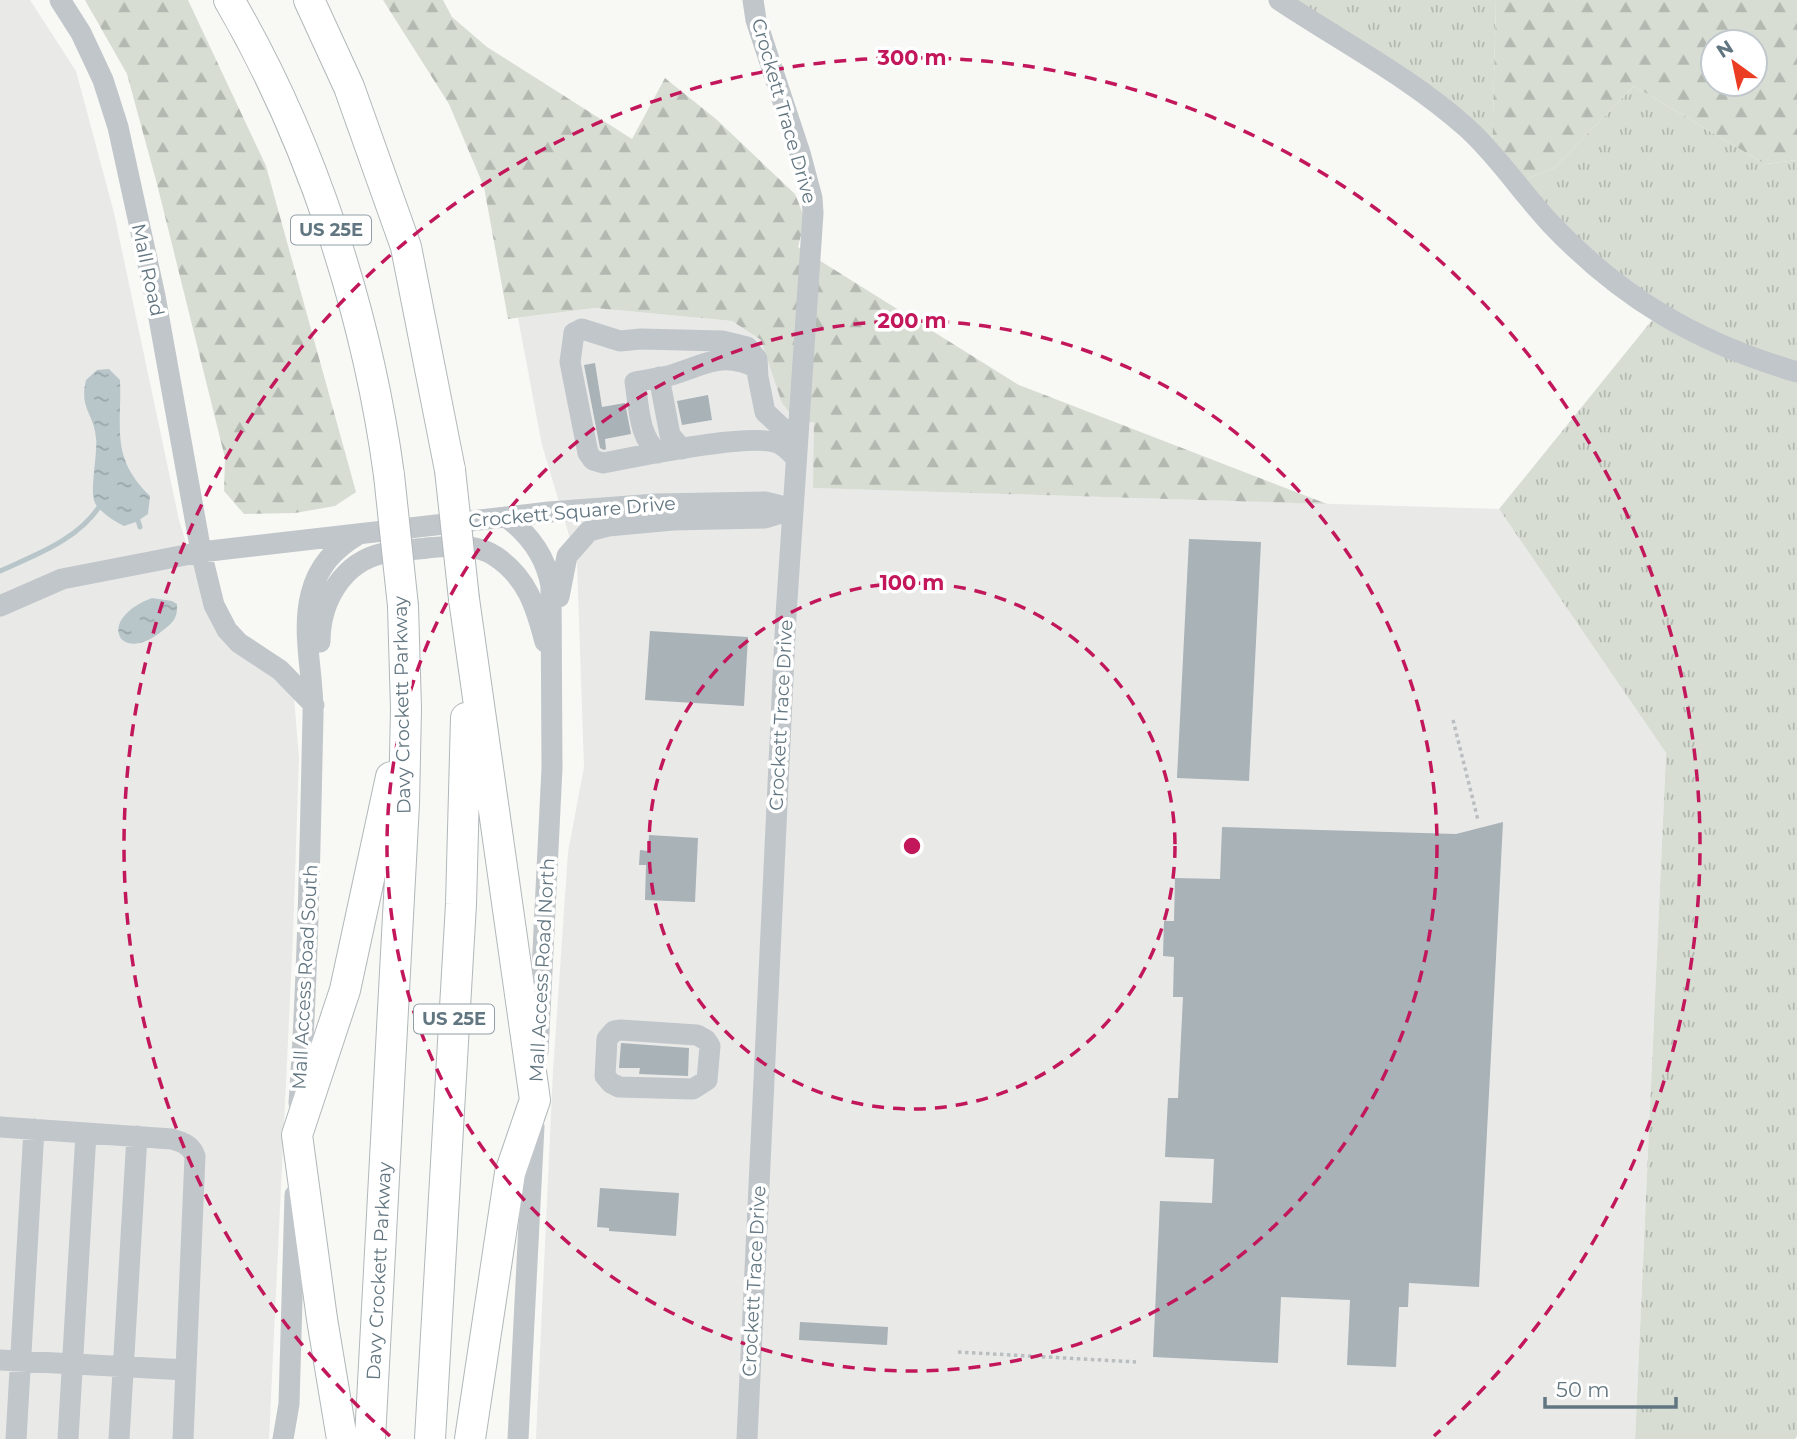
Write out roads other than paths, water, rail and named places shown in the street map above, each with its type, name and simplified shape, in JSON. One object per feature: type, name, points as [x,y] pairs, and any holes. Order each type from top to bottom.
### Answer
[{"type":"highway","name":"Davy Crockett Parkway","points":[[229,0],[289,117],[315,184],[360,328],[389,475],[403,606],[406,709],[400,894],[370,1439]]},
{"type":"highway","name":"US 25E","points":[[309,0],[349,87],[406,247],[450,470],[464,599],[466,744],[461,904],[430,1439]]},
{"type":"highway","points":[[464,599],[535,1100],[510,1173],[470,1439]]},
{"type":"highway","points":[[342,1439],[322,1319],[297,1135],[345,990],[406,709]]},
{"type":"street","name":"Mall Road","points":[[60,0],[81,33],[103,80],[118,127],[155,296],[201,552],[214,605],[227,630],[239,643],[280,670],[314,705]]},
{"type":"street","name":"Crockett Trace Drive","points":[[747,1439],[768,957],[797,437],[813,230],[812,198],[756,20],[753,0]]},
{"type":"street","points":[[1279,0],[1375,60],[1470,130],[1534,206],[1575,249],[1646,306],[1719,345],[1752,359],[1797,372]]},
{"type":"street","points":[[796,458],[779,443],[765,440],[670,451],[603,463],[593,460],[588,453],[570,362],[574,333],[582,329],[620,341],[722,341],[747,347],[757,359],[765,412],[797,437]]},
{"type":"street","points":[[670,451],[653,448],[644,432],[635,382],[724,359],[741,360],[757,368]]},
{"type":"street","name":"Crockett Square Drive","points":[[0,606],[62,579],[201,552],[506,517],[656,504],[765,502],[793,509]]},
{"type":"street","name":"Crockett Square Drive","points":[[553,675],[563,567],[567,556],[589,531],[608,526],[673,520],[765,518],[793,509]]},
{"type":"street","name":"Mall Access Road North","points":[[506,517],[528,538],[549,573],[553,675],[548,881],[518,1439]]},
{"type":"street","name":"Mall Access Road South","points":[[283,1439],[289,1404],[297,1135],[307,986],[314,705],[307,640],[310,596],[318,573],[329,556],[359,534]]},
{"type":"street","points":[[314,705],[320,670],[320,634],[326,606],[343,576],[352,568],[382,553],[466,547],[494,555],[518,576],[527,589],[538,617],[553,675]]},
{"type":"street","points":[[614,1031],[697,1035],[710,1046],[707,1080],[693,1089],[620,1087],[605,1079],[607,1039],[614,1031]]},
{"type":"street","points":[[0,1127],[172,1139],[189,1146],[195,1156],[183,1439]]},
{"type":"street","points":[[16,1439],[10,1360],[34,1129]]},
{"type":"street","points":[[68,1439],[86,1133]]},
{"type":"street","points":[[119,1439],[137,1136]]},
{"type":"street","points":[[10,1360],[186,1370]]},
{"type":"street","points":[[289,1404],[289,1439]]},
{"type":"water","points":[[109,369],[120,380],[123,455],[137,482],[150,496],[148,514],[124,526],[100,509],[93,498],[96,438],[84,390],[86,380],[97,370]]},
{"type":"water","points":[[152,598],[177,604],[174,620],[147,641],[135,644],[125,642],[120,636],[119,627],[123,617],[134,607]]},
{"type":"waterway","points":[[0,571],[57,544],[83,526],[102,502]]},
{"type":"waterway","points":[[136,514],[140,527]]}]
